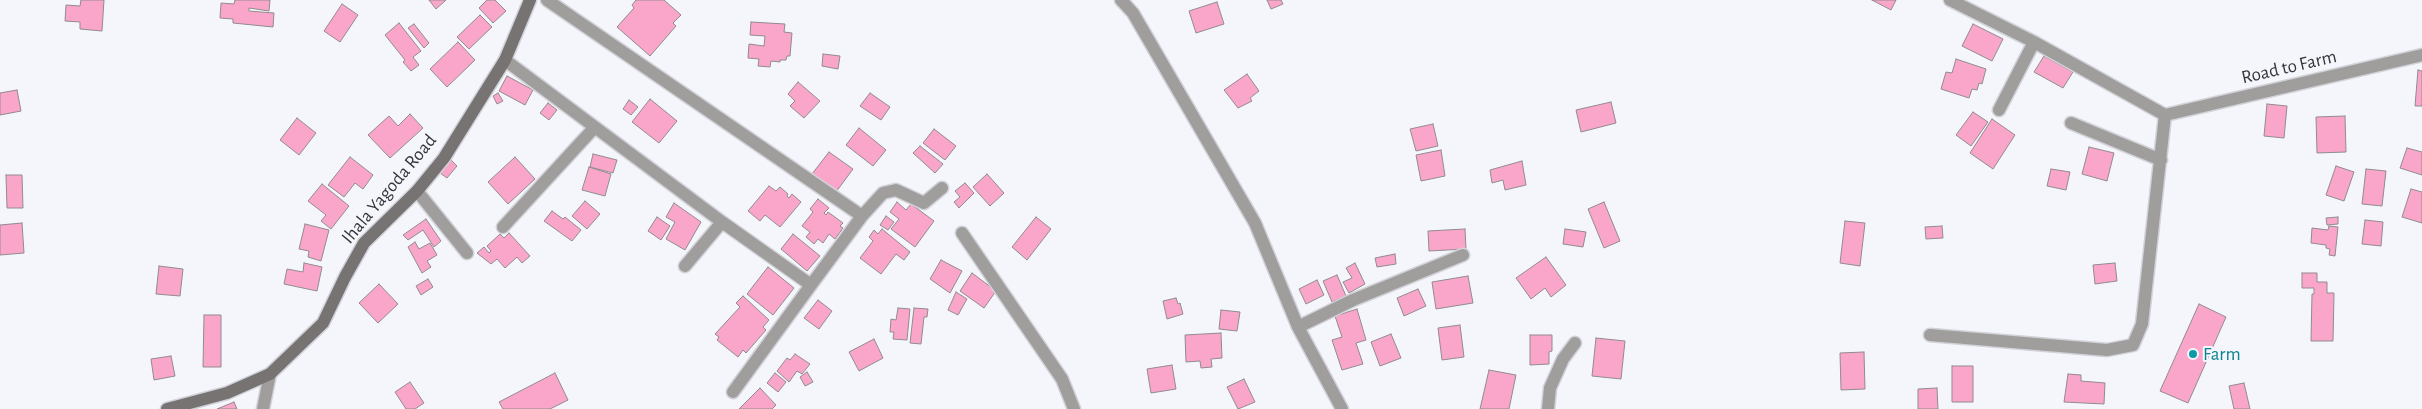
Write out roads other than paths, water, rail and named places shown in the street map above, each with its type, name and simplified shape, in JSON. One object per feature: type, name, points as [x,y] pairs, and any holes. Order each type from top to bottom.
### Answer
[{"type":"street","name":"Ihala Yagoda Road","points":[[167,409],[227,393],[270,374],[323,323],[364,243],[417,191],[444,158],[505,60],[530,0]]},
{"type":"street","points":[[547,0],[862,216]]},
{"type":"street","points":[[1122,0],[1133,13],[1255,222],[1298,327],[1342,409]]},
{"type":"street","points":[[1930,335],[2107,350],[2133,344],[2142,324],[2165,115],[2034,42],[1950,0]]},
{"type":"street","points":[[1999,110],[2034,42]]},
{"type":"street","name":"Road to Farm","points":[[2165,115],[2422,54]]},
{"type":"street","points":[[505,60],[722,222],[811,284]]},
{"type":"street","points":[[2071,123],[2160,160]]},
{"type":"street","points":[[502,227],[594,128]]},
{"type":"street","points":[[733,392],[862,216],[883,193],[896,190],[924,204],[942,188]]},
{"type":"street","points":[[417,191],[467,253]]},
{"type":"street","points":[[685,266],[722,222]]},
{"type":"street","points":[[962,233],[1062,378],[1074,409]]},
{"type":"street","points":[[1298,327],[1353,300],[1463,254]]},
{"type":"street","points":[[1548,409],[1550,388],[1563,358],[1575,343]]},
{"type":"street","points":[[263,409],[270,374]]},
{"type":"place","name":"Farm","points":[[2193,354]]}]
